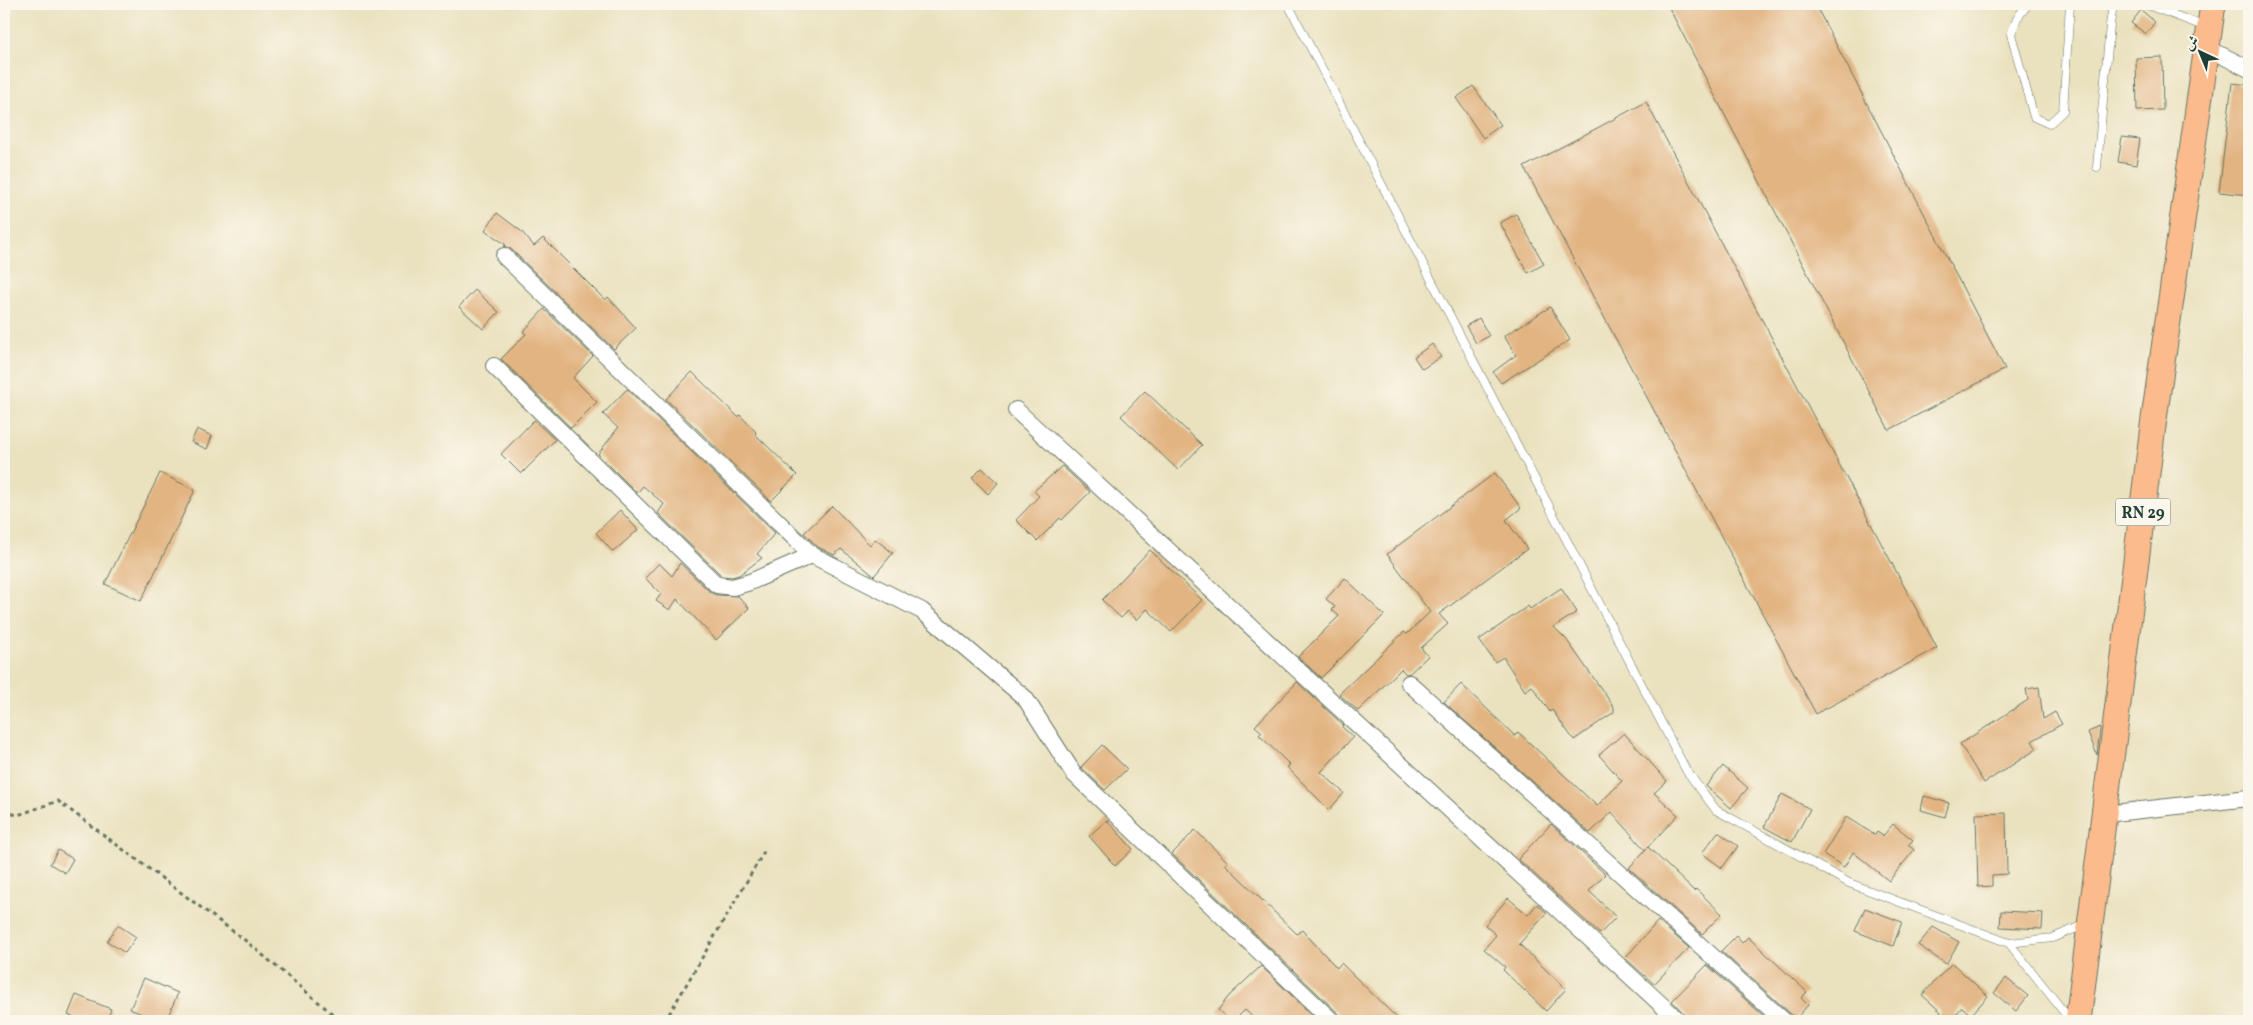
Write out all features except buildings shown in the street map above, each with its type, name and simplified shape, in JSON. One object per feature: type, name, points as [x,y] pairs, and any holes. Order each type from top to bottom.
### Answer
[{"type":"main road","name":"RN 29","points":[[2078,1021],[2153,426],[2213,4]]},
{"type":"street","points":[[2208,38],[2249,69]]},
{"type":"street","points":[[504,256],[812,555],[922,611],[1025,698],[1074,774],[1332,1021]]},
{"type":"street","points":[[494,366],[717,585],[733,587],[750,582],[812,555]]},
{"type":"street","points":[[1016,410],[1679,1021]]},
{"type":"street","points":[[1409,683],[1784,1021]]},
{"type":"street","points":[[2105,814],[2249,798]]},
{"type":"lane","points":[[1288,4],[1686,770],[1716,810],[1849,883],[2009,943],[2053,938],[2090,923]]},
{"type":"lane","points":[[2028,4],[2017,18],[2011,34],[2034,116],[2049,124],[2063,111],[2070,4]]},
{"type":"lane","points":[[2097,166],[2113,4]]},
{"type":"lane","points":[[2144,4],[2208,38]]},
{"type":"lane","points":[[2009,943],[2072,1021]]},
{"type":"path","points":[[4,812],[18,815],[58,801],[246,941],[340,1021]]},
{"type":"path","points":[[665,1021],[764,850]]}]
